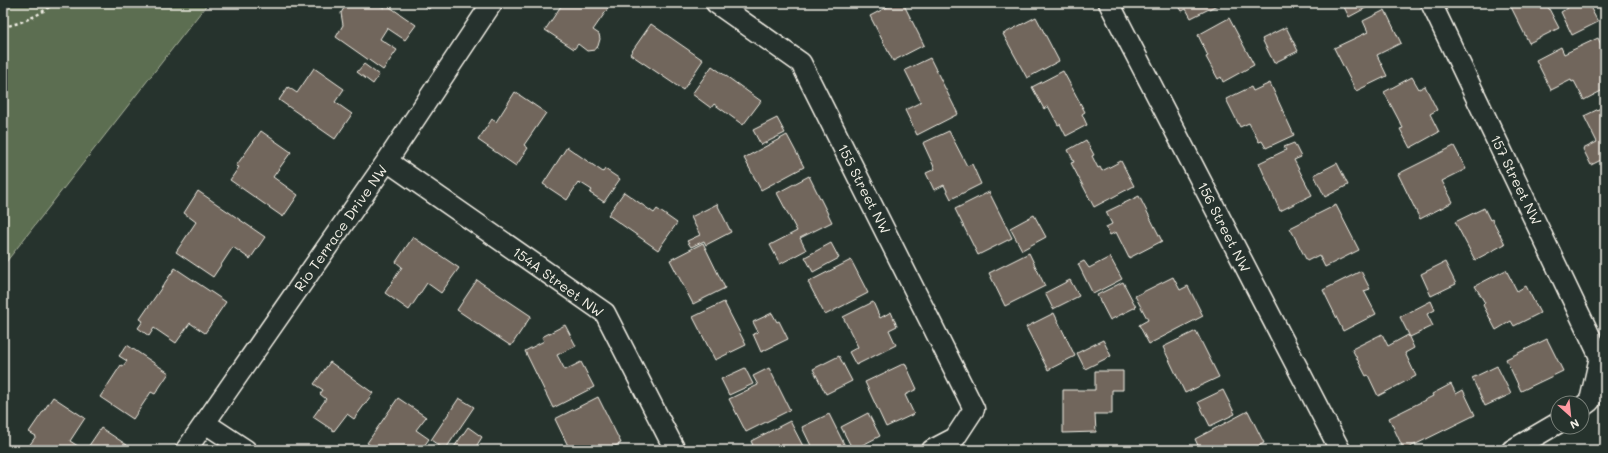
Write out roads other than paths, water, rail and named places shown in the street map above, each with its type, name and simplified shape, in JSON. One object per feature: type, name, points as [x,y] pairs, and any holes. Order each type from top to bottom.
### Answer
[{"type":"street","name":"Rio Terrace Drive NW","points":[[186,450],[387,161],[492,3]]},
{"type":"street","name":"155 Street NW","points":[[716,3],[801,63],[974,409],[955,438],[932,450]]},
{"type":"street","name":"156 Street NW","points":[[1109,3],[1340,450]]},
{"type":"street","name":"157 Street NW","points":[[1431,3],[1600,356],[1590,401]]},
{"type":"street","name":"154A Street NW","points":[[387,161],[605,313],[675,450]]},
{"type":"street","points":[[205,422],[246,450]]},
{"type":"street","points":[[1512,450],[1550,429]]}]
